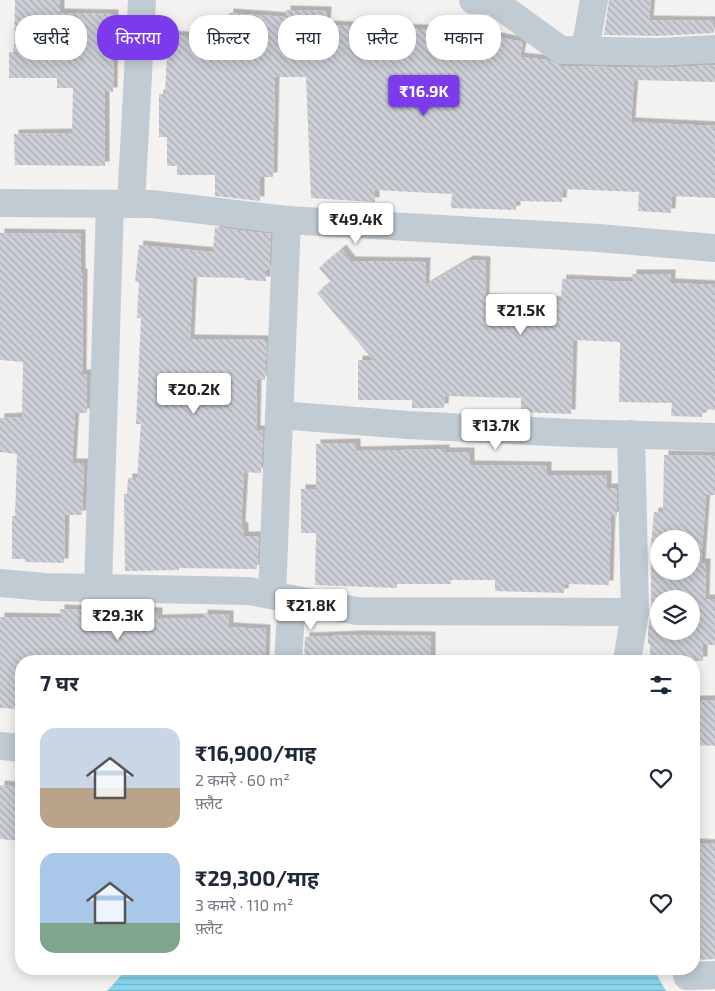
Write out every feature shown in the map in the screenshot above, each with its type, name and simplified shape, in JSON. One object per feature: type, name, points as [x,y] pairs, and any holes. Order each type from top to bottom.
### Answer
[{"type":"street","points":[[98,588],[121,204],[142,0]]},
{"type":"street","points":[[486,0],[561,50],[657,52],[715,49]]},
{"type":"street","points":[[585,50],[594,0]]},
{"type":"street","points":[[0,203],[152,204],[287,220],[598,238],[715,248]]},
{"type":"street","points":[[287,220],[279,415],[282,597],[287,655]]},
{"type":"street","points":[[279,415],[408,425],[715,437]]},
{"type":"street","points":[[628,655],[635,612],[631,434]]},
{"type":"street","points":[[0,583],[45,587],[249,590],[357,611],[635,612]]},
{"type":"street","points":[[0,746],[15,747]]},
{"type":"street","points":[[687,976],[715,975]]},
{"type":"water","points":[[122,975],[657,975],[666,991],[107,991]]},
{"type":"building","points":[[15,0],[60,0],[60,13],[114,14],[97,15],[97,60],[113,60],[113,92],[105,92],[105,166],[15,165],[14,134],[72,133],[73,88],[57,88],[57,78],[9,78],[9,52],[14,52]]},
{"type":"building","points":[[609,0],[651,0],[649,20],[714,21],[714,33],[657,36],[604,35]]},
{"type":"building","points":[[286,10],[327,11],[327,15],[286,15]]},
{"type":"building","points":[[229,13],[258,15],[229,15]]},
{"type":"building","points":[[268,16],[278,16],[278,60],[339,60],[339,26],[349,26],[349,60],[416,60],[416,29],[426,29],[426,60],[501,60],[501,38],[523,42],[520,57],[548,60],[561,66],[657,68],[715,65],[715,82],[634,80],[631,122],[715,126],[715,198],[672,196],[671,213],[638,211],[639,192],[563,189],[562,202],[516,201],[516,210],[451,208],[452,194],[375,190],[375,202],[311,198],[306,77],[275,77],[273,177],[260,177],[260,201],[215,196],[215,175],[177,175],[177,166],[167,166],[167,137],[159,137],[159,94],[165,94],[167,60],[179,60],[179,36],[189,36],[189,60],[268,60]]},
{"type":"building","points":[[215,227],[271,234],[269,270],[266,270],[266,281],[245,280],[245,278],[193,277],[190,339],[267,340],[265,380],[257,380],[256,430],[263,430],[261,473],[244,472],[241,526],[244,527],[244,536],[259,536],[257,569],[179,568],[179,570],[125,571],[124,494],[127,494],[128,478],[137,478],[141,424],[136,424],[141,318],[137,318],[139,282],[135,281],[139,245],[213,252]]},
{"type":"building","points":[[0,233],[81,234],[81,273],[83,273],[82,374],[87,374],[87,413],[75,413],[72,463],[84,463],[82,515],[65,515],[64,563],[25,562],[25,559],[12,559],[12,516],[15,516],[17,454],[0,452],[0,418],[22,417],[23,362],[0,360]]},
{"type":"building","points":[[342,249],[351,261],[426,262],[425,286],[469,260],[486,261],[485,298],[561,301],[562,279],[632,282],[632,274],[671,274],[671,283],[715,285],[715,410],[703,409],[702,417],[671,416],[672,403],[619,402],[620,342],[573,340],[571,414],[521,412],[521,398],[445,396],[444,408],[412,408],[412,400],[358,400],[358,360],[374,361],[317,293],[331,282],[319,268]]},
{"type":"building","points":[[356,443],[356,451],[445,449],[445,452],[470,452],[470,465],[547,466],[547,475],[607,475],[607,488],[617,488],[617,516],[611,516],[609,585],[565,584],[564,593],[495,591],[495,580],[451,580],[451,584],[397,584],[397,588],[315,585],[316,533],[301,533],[301,489],[316,489],[316,444]]},
{"type":"building","points":[[664,455],[715,456],[715,495],[706,495],[701,563],[706,563],[705,599],[715,599],[715,645],[703,645],[703,661],[700,661],[700,655],[650,655],[648,630],[650,618],[650,640],[700,640],[700,590],[651,590],[651,580],[700,580],[700,530],[652,530],[654,512],[663,513]]},
{"type":"building","points":[[118,607],[119,611],[158,612],[158,619],[203,618],[203,614],[229,615],[229,627],[266,629],[265,655],[15,655],[15,709],[0,708],[0,617],[60,618],[60,609],[89,610],[88,608]]},
{"type":"building","points":[[359,635],[431,636],[431,655],[304,655],[305,637]]},
{"type":"building","points":[[700,700],[715,700],[715,746],[700,745]]},
{"type":"building","points":[[0,785],[15,786],[15,840],[0,839]]},
{"type":"building","points":[[700,843],[715,844],[715,959],[700,960]]}]
